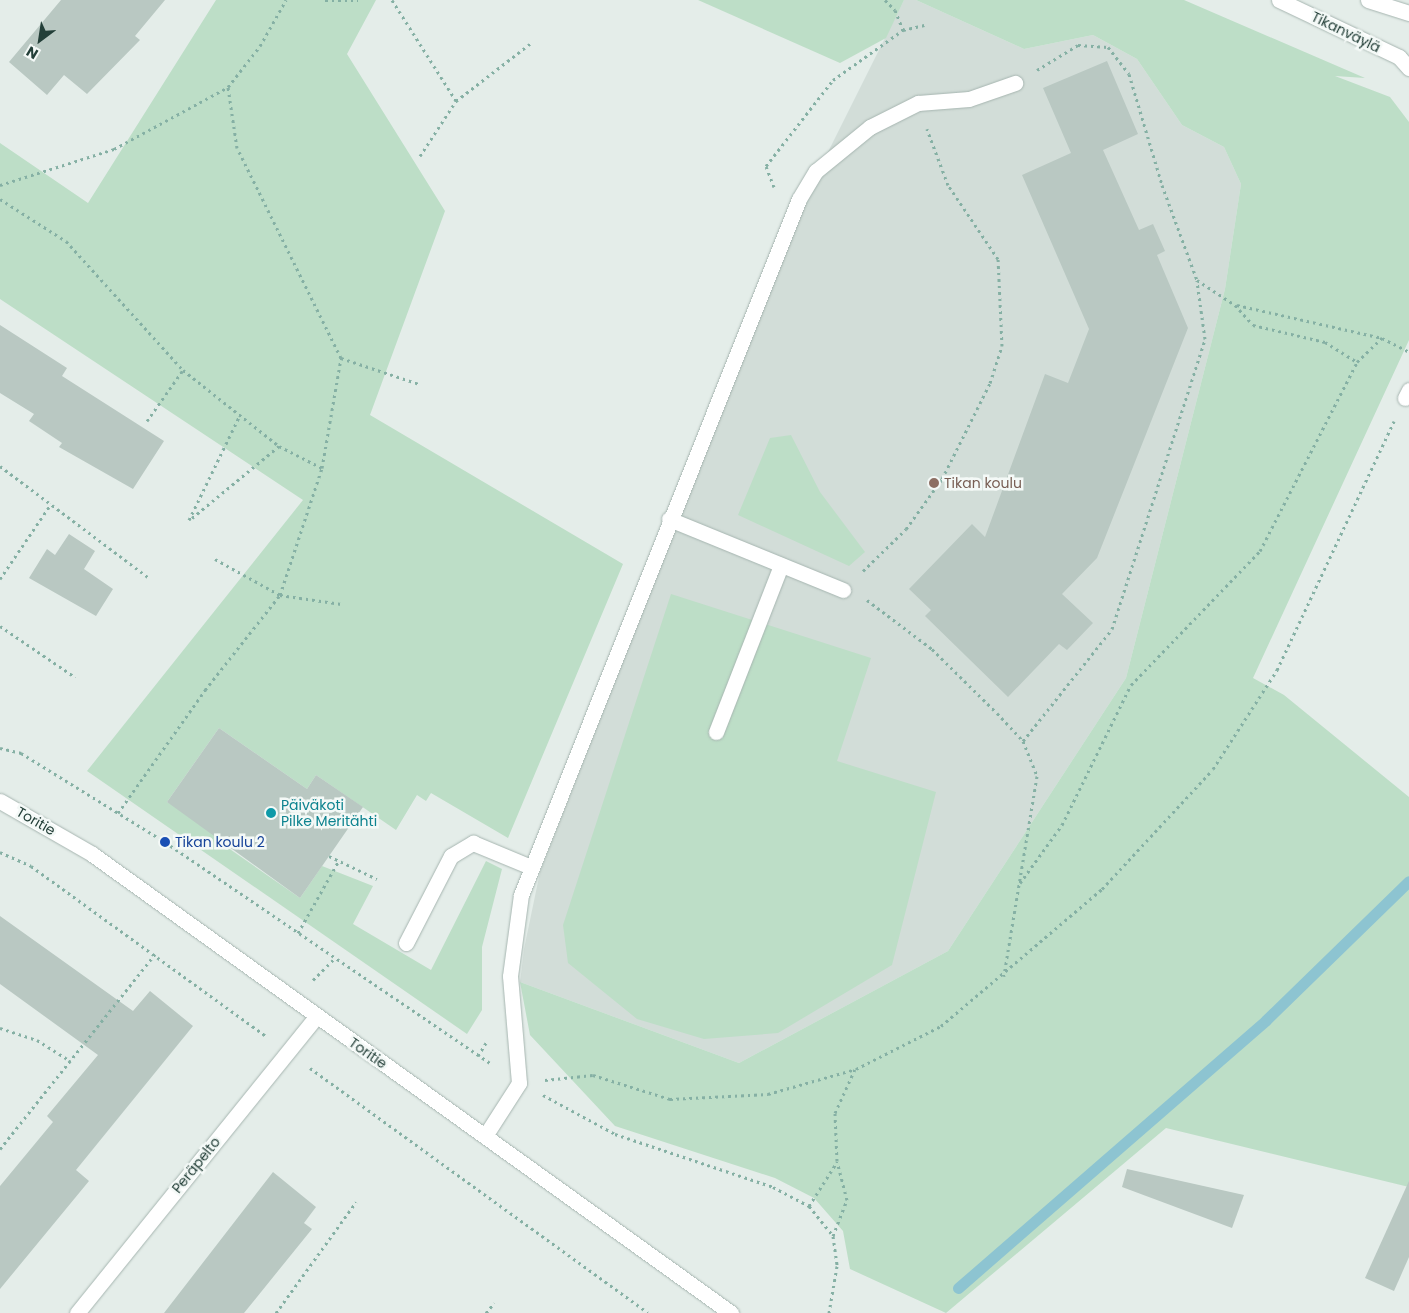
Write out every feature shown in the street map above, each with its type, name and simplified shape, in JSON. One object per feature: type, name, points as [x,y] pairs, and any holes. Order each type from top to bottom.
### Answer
[{"type":"street","name":"Tikanväylä","points":[[1279,0],[1399,57],[1409,68]]},
{"type":"street","points":[[1368,0],[1409,13]]},
{"type":"street","points":[[485,1136],[519,1083],[510,976],[521,895],[530,867],[668,519],[799,199],[816,171],[870,127],[918,103],[969,99],[1015,83]]},
{"type":"street","points":[[668,519],[843,590]]},
{"type":"street","points":[[716,732],[781,565]]},
{"type":"street","name":"Toritie","points":[[0,800],[92,854],[316,1017],[731,1313]]},
{"type":"street","points":[[406,942],[451,856],[473,843],[530,867]]},
{"type":"street","name":"Peräpelto","points":[[77,1313],[316,1017]]},
{"type":"path","points":[[0,185],[114,149],[228,87],[260,46],[286,0]]},
{"type":"path","points":[[325,0],[358,0]]},
{"type":"path","points":[[392,0],[456,101]]},
{"type":"path","points":[[885,0],[895,10],[902,30],[924,25]]},
{"type":"path","points":[[420,156],[456,101],[531,43]]},
{"type":"path","points":[[1015,83],[1078,45],[1108,47],[1129,74],[1162,185],[1196,280],[1205,339],[1112,629],[1023,741]]},
{"type":"path","points":[[118,813],[205,690],[280,595],[322,468],[341,358],[237,148],[228,87]]},
{"type":"path","points":[[918,103],[948,185],[998,259],[1002,346],[990,383],[942,479],[906,529],[843,590],[878,605],[932,649],[1023,741],[1037,776],[1004,976]]},
{"type":"path","points":[[0,199],[66,241],[183,370],[279,446],[322,468]]},
{"type":"path","points":[[1196,280],[1235,305],[1253,325],[1325,342],[1357,362]]},
{"type":"path","points":[[1235,305],[1382,338],[1409,352]]},
{"type":"path","points":[[1019,883],[1062,825],[1131,685],[1260,551],[1357,362],[1382,338]]},
{"type":"path","points":[[341,358],[419,384]]},
{"type":"path","points":[[147,421],[183,370]]},
{"type":"path","points":[[519,1083],[592,1075],[680,1098],[768,1094],[856,1069],[941,1026],[1004,976],[1102,889],[1213,769],[1277,670],[1407,394]]},
{"type":"path","points":[[240,415],[189,520],[279,446]]},
{"type":"path","points":[[0,466],[148,577]]},
{"type":"path","points":[[0,579],[51,504]]},
{"type":"path","points":[[215,558],[280,595],[341,604]]},
{"type":"path","points":[[0,626],[75,676]]},
{"type":"path","points":[[0,748],[21,753],[118,813],[519,1083],[615,1134],[773,1187],[809,1206],[833,1236],[838,1266],[829,1313]]},
{"type":"path","points":[[0,852],[31,866],[155,954],[287,1052],[648,1313]]},
{"type":"path","points":[[329,856],[338,862],[377,879]]},
{"type":"path","points":[[298,933],[338,862]]},
{"type":"path","points":[[0,1148],[155,954]]},
{"type":"path","points":[[0,1028],[37,1040],[70,1061]]},
{"type":"path","points":[[833,1236],[847,1200],[837,1161],[835,1112],[856,1069]]},
{"type":"path","points":[[809,1206],[837,1161]]},
{"type":"path","points":[[276,1313],[356,1202]]},
{"type":"path","points":[[486,1313],[494,1303]]},
{"type":"shaded area","name":"Tikan koulu","points":[[904,0],[916,0],[1024,49],[1093,35],[1137,59],[1182,125],[1224,147],[1241,184],[1225,289],[1126,678],[948,951],[739,1063],[520,982],[524,949],[540,872],[803,202]]},
{"type":"green space","points":[[216,0],[376,0],[347,54],[445,211],[370,415],[623,564],[508,838],[431,793],[426,801],[417,795],[396,830],[316,775],[307,789],[219,728],[167,802],[231,835],[224,845],[300,898],[322,866],[373,886],[353,924],[431,970],[486,861],[502,869],[482,947],[482,1010],[467,1034],[87,771],[303,500],[0,299],[0,143],[88,203]]},
{"type":"green space","points":[[698,0],[904,0],[886,38],[840,63]]},
{"type":"green space","points":[[916,0],[1184,0],[1365,78],[1335,76],[1390,97],[1409,122],[1409,340],[1253,678],[1284,695],[1409,797],[1409,1187],[1166,1128],[946,1313],[850,1269],[843,1231],[814,1198],[775,1178],[615,1126],[530,1035],[520,982],[739,1063],[948,951],[1126,678],[1225,289],[1241,184],[1224,147],[1182,125],[1137,59],[1093,35],[1024,49]]},
{"type":"green space","points":[[791,435],[820,492],[865,552],[849,566],[738,515],[770,438]]},
{"type":"green space","points":[[671,594],[871,658],[837,761],[936,792],[892,965],[778,1033],[704,1039],[637,1019],[568,963],[563,925]]},
{"type":"building","points":[[61,0],[165,0],[135,36],[140,40],[87,94],[64,75],[47,95],[9,62]]},
{"type":"building","points":[[1107,61],[1138,134],[1103,150],[1139,230],[1153,224],[1165,251],[1157,255],[1188,328],[1097,558],[1062,594],[1093,623],[1067,650],[1059,644],[1008,697],[925,616],[931,610],[909,589],[972,524],[985,537],[1045,374],[1068,383],[1089,329],[1022,175],[1071,153],[1043,88]]},
{"type":"building","points":[[0,325],[67,368],[62,376],[164,441],[133,489],[59,447],[62,443],[29,421],[34,414],[0,393]]},
{"type":"building","points":[[69,534],[95,551],[84,569],[113,589],[96,616],[29,578],[47,549],[55,555]]},
{"type":"building","name":"Päiväkoti Pilke Meritähti","points":[[219,728],[307,789],[316,775],[363,807],[300,898],[167,802]]},
{"type":"building","points":[[0,916],[133,1011],[150,991],[193,1026],[76,1170],[89,1181],[0,1289],[0,1186],[53,1122],[47,1116],[98,1055],[0,984]]},
{"type":"building","points":[[1127,1169],[1244,1195],[1232,1228],[1122,1187]]},
{"type":"building","points":[[273,1172],[316,1207],[304,1223],[312,1229],[244,1313],[164,1313]]},
{"type":"building","points":[[1409,1181],[1409,1257],[1394,1291],[1365,1278]]},
{"type":"waterway","points":[[958,1288],[1266,1020],[1409,881]]},
{"type":"place","name":"Tikan koulu","points":[[934,483]]},
{"type":"place","name":"Päiväkoti Pilke Meritähti","points":[[271,813]]},
{"type":"place","name":"Tikan koulu 2","points":[[165,842]]}]
